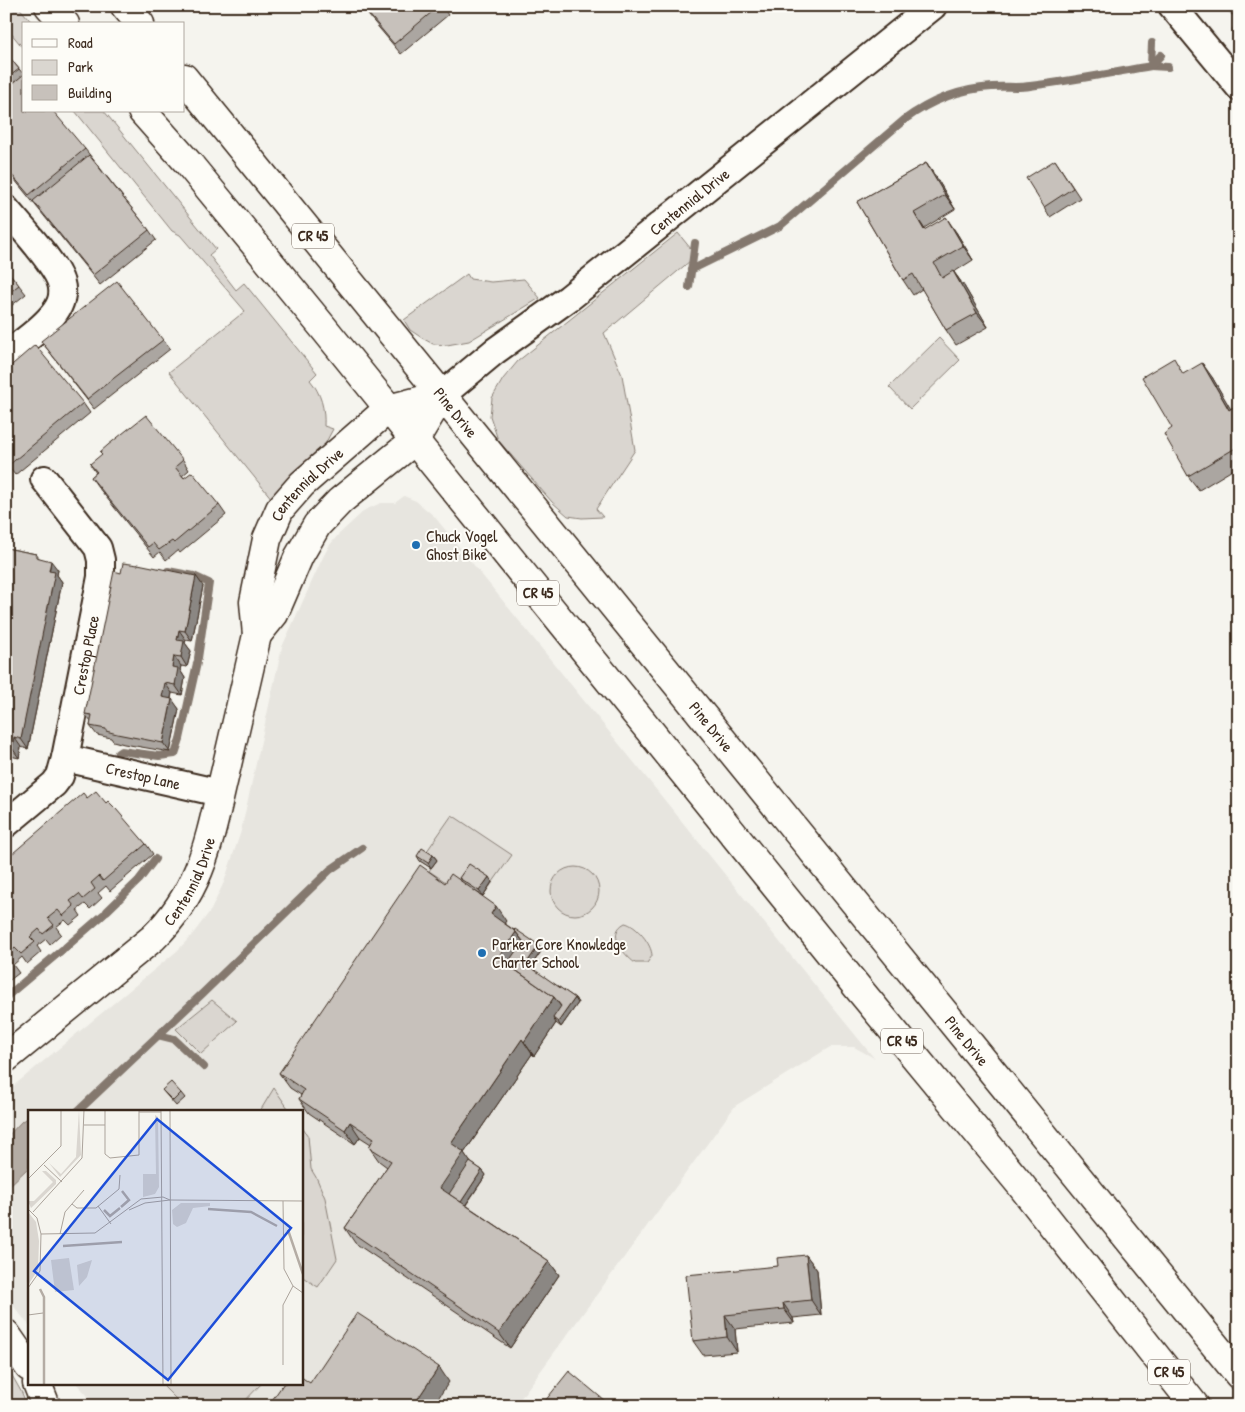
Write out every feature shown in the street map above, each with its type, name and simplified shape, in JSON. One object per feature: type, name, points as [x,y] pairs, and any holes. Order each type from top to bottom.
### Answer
[{"type":"main road","points":[[49,6],[62,22]]},
{"type":"main road","points":[[125,6],[138,22]]},
{"type":"main road","name":"Pine Drive","points":[[185,79],[1239,1375]]},
{"type":"main road","name":"CR 45","points":[[143,112],[195,172],[858,988],[1020,1184],[1195,1406]]},
{"type":"main road","name":"Centennial Drive","points":[[10,1050],[141,948],[171,918],[191,889],[204,860],[257,635],[254,602],[268,532],[280,509],[302,484],[388,409],[442,395]]},
{"type":"main road","name":"Centennial Drive","points":[[257,635],[274,614],[301,551],[317,525],[340,501],[414,441],[442,395]]},
{"type":"main road","points":[[6,1334],[28,1366]]},
{"type":"main road","points":[[37,1384],[46,1406]]},
{"type":"street","name":"Centennial Drive","points":[[442,395],[495,351],[569,298],[933,6]]},
{"type":"street","points":[[1172,6],[1239,88]]},
{"type":"street","points":[[6,209],[52,266],[60,278],[63,290],[60,304],[51,317],[6,355]]},
{"type":"street","name":"Crestop Place","points":[[6,824],[54,784],[60,776],[101,577],[101,560],[98,548],[44,479]]},
{"type":"street","name":"Crestop Lane","points":[[65,758],[220,793]]},
{"type":"shaded area","name":"Parker Core Knowledge Charter School","points":[[404,496],[416,501],[434,516],[874,1058],[854,1047],[830,1047],[735,1106],[515,1406],[97,1406],[77,1384],[302,1384],[302,1110],[28,1110],[28,1324],[6,1297],[6,1092],[177,951],[211,910],[224,882],[241,831],[282,647],[329,546],[365,510],[381,503],[395,503]]},
{"type":"shaded area","points":[[28,1118],[28,1168],[6,1189],[6,1138],[22,1121]]},
{"type":"green space","points":[[6,6],[18,6],[31,22],[22,22],[22,47],[6,27]]},
{"type":"green space","points":[[76,112],[105,112],[216,249],[209,255],[236,290],[244,283],[317,373],[310,380],[322,402],[324,426],[333,429],[323,448],[295,470],[272,499],[169,372],[245,311],[180,235],[172,231]]},
{"type":"green space","points":[[678,233],[691,249],[690,261],[604,333],[622,375],[635,450],[596,509],[603,517],[582,518],[568,516],[552,502],[498,440],[490,416],[492,398],[503,379],[518,361]]},
{"type":"green space","points":[[467,274],[470,279],[491,282],[524,279],[540,298],[469,341],[447,345],[433,344],[410,330],[404,320]]},
{"type":"green space","points":[[939,338],[960,360],[910,409],[889,387]]},
{"type":"green space","points":[[452,815],[512,855],[483,896],[460,881],[455,888],[429,871],[431,868],[420,861]]},
{"type":"green space","points":[[570,867],[580,867],[592,874],[599,886],[599,896],[592,908],[580,915],[570,915],[562,911],[555,904],[551,896],[551,886],[555,878],[562,871]]},
{"type":"green space","points":[[625,923],[634,927],[649,946],[652,956],[647,963],[635,963],[618,943],[617,932],[619,927]]},
{"type":"green space","points":[[212,1000],[237,1021],[201,1054],[176,1029]]},
{"type":"green space","points":[[274,1088],[289,1110],[261,1110]]},
{"type":"green space","points":[[302,1127],[308,1136],[311,1169],[325,1198],[337,1259],[318,1287],[302,1277]]},
{"type":"green space","points":[[6,1365],[22,1393],[27,1406],[6,1406]]},
{"type":"green space","points":[[161,1384],[261,1384],[240,1406],[183,1406]]},
{"type":"building","points":[[362,6],[439,6],[394,44]]},
{"type":"building","points":[[6,53],[19,69],[6,79]]},
{"type":"building","points":[[22,76],[22,112],[54,112],[85,149],[29,195],[6,168],[6,89]]},
{"type":"building","points":[[89,155],[149,230],[93,275],[33,201]]},
{"type":"building","points":[[1055,160],[1073,188],[1044,207],[1026,178]]},
{"type":"building","points":[[926,163],[945,195],[914,213],[924,230],[946,217],[963,246],[934,263],[942,278],[953,271],[977,313],[946,330],[913,274],[903,280],[857,202]]},
{"type":"building","points":[[6,269],[19,285],[6,295]]},
{"type":"building","points":[[117,281],[163,340],[87,399],[41,341]]},
{"type":"building","points":[[35,345],[83,403],[9,465],[6,462],[6,370]]},
{"type":"building","points":[[1174,358],[1183,374],[1202,363],[1229,410],[1239,404],[1239,446],[1188,476],[1164,434],[1172,428],[1142,377]]},
{"type":"building","points":[[146,415],[183,460],[175,467],[184,478],[192,472],[219,505],[174,543],[172,541],[159,550],[153,543],[148,547],[91,477],[97,472],[90,464],[102,454],[100,452]]},
{"type":"building","points":[[6,548],[36,554],[36,557],[51,561],[49,571],[55,572],[21,739],[14,737],[12,748],[6,747]]},
{"type":"building","points":[[123,563],[138,564],[196,576],[185,631],[179,630],[177,640],[184,641],[181,657],[174,656],[172,667],[178,668],[175,685],[165,683],[162,697],[172,699],[163,743],[117,734],[106,731],[106,729],[90,726],[92,715],[85,714],[114,571],[121,573]]},
{"type":"building","points":[[96,791],[106,803],[108,801],[116,809],[146,844],[103,881],[99,876],[91,883],[95,889],[83,899],[79,894],[70,901],[74,906],[63,916],[58,910],[48,918],[54,925],[43,934],[39,929],[30,937],[35,942],[21,954],[15,948],[6,955],[6,859],[83,793],[87,798]]},
{"type":"building","points":[[422,848],[433,855],[428,863],[417,856]]},
{"type":"building","points":[[469,864],[489,877],[479,891],[459,878]]},
{"type":"building","points":[[420,865],[445,883],[451,874],[496,906],[491,914],[516,932],[498,958],[554,997],[524,1042],[522,1039],[451,1143],[464,1152],[440,1188],[549,1261],[499,1333],[345,1228],[391,1161],[369,1147],[374,1138],[350,1122],[345,1130],[299,1099],[304,1090],[279,1073]]},
{"type":"building","points":[[515,929],[539,945],[526,964],[575,998],[558,1022],[553,1018],[561,1006],[554,997],[507,964],[523,941]]},
{"type":"building","points":[[6,957],[12,963],[6,968]]},
{"type":"building","points":[[171,1082],[181,1093],[173,1101],[162,1090]]},
{"type":"building","points":[[470,1162],[482,1170],[461,1202],[449,1194]]},
{"type":"building","points":[[806,1255],[811,1300],[783,1303],[784,1309],[725,1315],[727,1337],[693,1341],[686,1275],[778,1266],[777,1258]]},
{"type":"building","points":[[357,1313],[439,1367],[413,1406],[268,1406],[283,1384],[302,1384],[302,1378],[310,1383]]},
{"type":"building","points":[[569,1371],[611,1406],[541,1406]]},
{"type":"waterway","points":[[1222,6],[1229,7],[1239,16]]},
{"type":"waterway","points":[[1152,43],[1151,66],[1168,67]]},
{"type":"waterway","points":[[691,270],[780,226],[904,120],[935,101],[957,93],[980,88],[1030,86],[1151,66],[1161,55]]},
{"type":"waterway","points":[[689,287],[695,243]]},
{"type":"waterway","points":[[168,571],[194,576],[209,583],[198,658]]},
{"type":"waterway","points":[[118,753],[121,751],[159,756],[175,754],[197,663]]},
{"type":"waterway","points":[[79,1110],[330,870],[362,848]]},
{"type":"waterway","points":[[107,911],[139,880],[155,859]]},
{"type":"waterway","points":[[66,947],[103,915]]},
{"type":"waterway","points":[[6,997],[62,950]]},
{"type":"waterway","points":[[158,1035],[174,1039],[204,1067]]},
{"type":"place","name":"Chuck Vogel Ghost Bike","points":[[416,545]]},
{"type":"place","name":"Parker Core Knowledge Charter School","points":[[482,953]]}]
